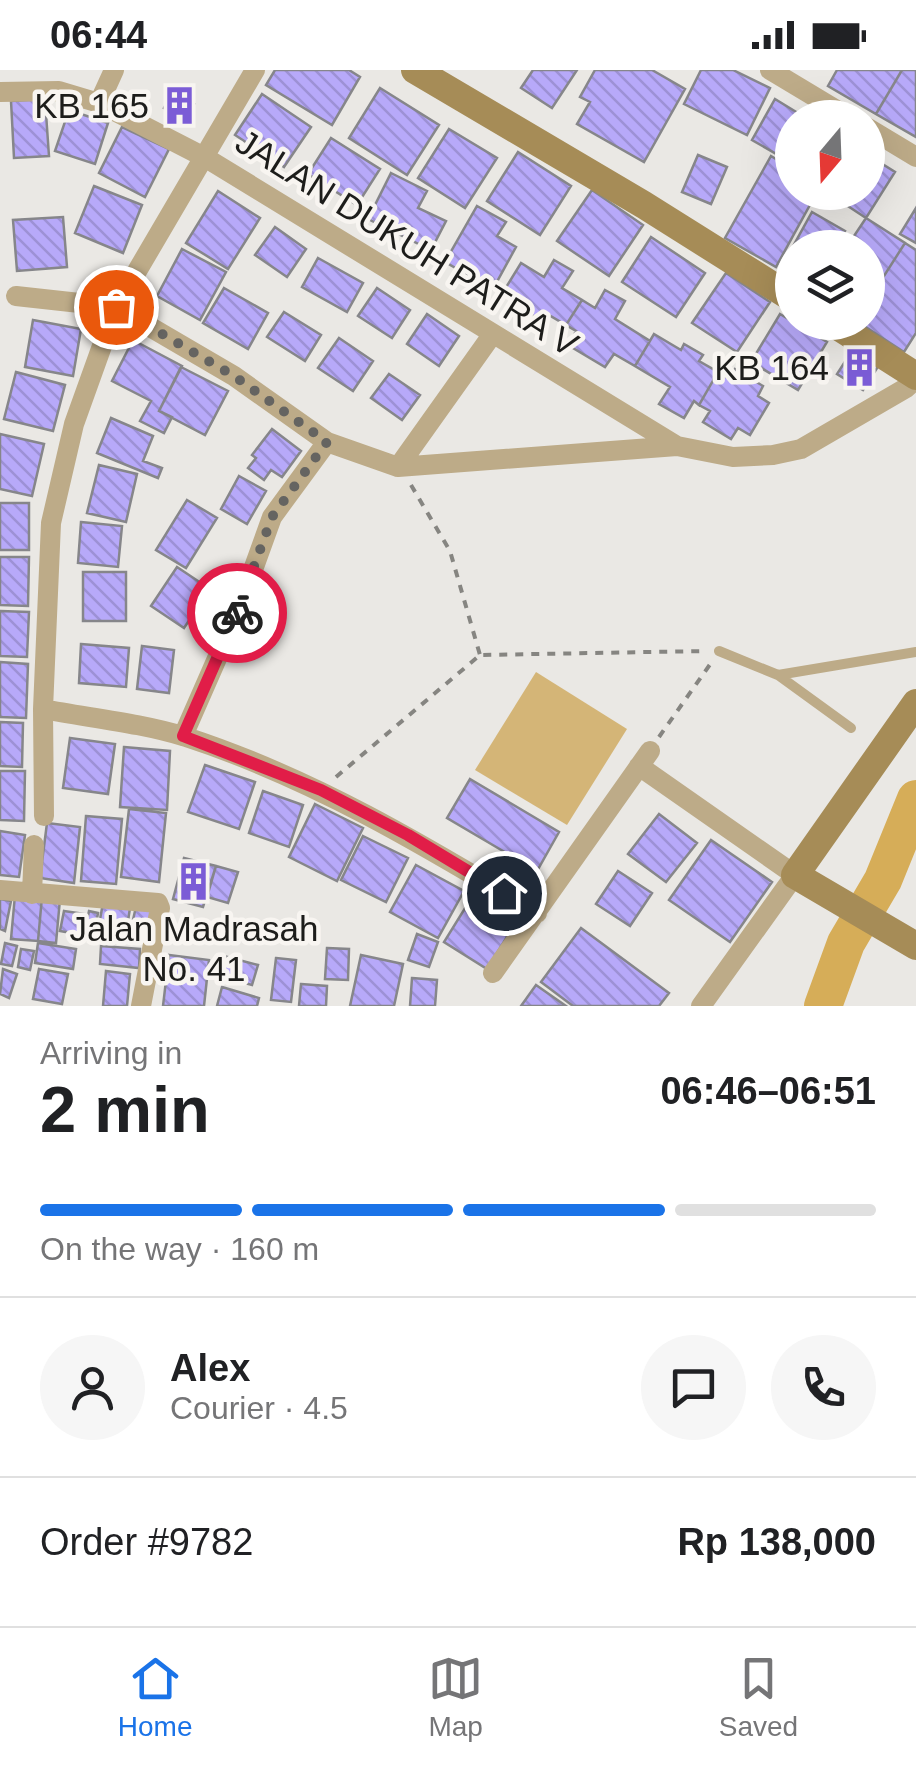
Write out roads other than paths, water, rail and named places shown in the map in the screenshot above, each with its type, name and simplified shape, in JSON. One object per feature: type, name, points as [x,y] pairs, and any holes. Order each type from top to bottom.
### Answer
[{"type":"street","points":[[100,103],[114,70]]},
{"type":"street","points":[[44,816],[43,710],[51,524],[74,424],[116,307],[256,70]]},
{"type":"street","points":[[415,70],[775,287]]},
{"type":"street","points":[[770,70],[820,100]]},
{"type":"street","name":"JALAN DUKUH PATRA V","points":[[0,92],[59,91],[100,103],[206,158],[677,446]]},
{"type":"street","points":[[885,138],[916,157]]},
{"type":"street","points":[[16,296],[116,307],[234,376],[327,442],[398,467],[677,446],[733,456],[773,455],[801,449],[906,388],[916,377],[859,340]]},
{"type":"street","points":[[398,467],[492,335]]},
{"type":"street","points":[[183,736],[240,606],[272,517],[327,442]]},
{"type":"street","points":[[701,1006],[916,703]]},
{"type":"street","points":[[43,710],[183,736],[321,790],[408,835],[537,913]]},
{"type":"street","points":[[493,973],[645,758],[795,875],[904,940]]},
{"type":"street","points":[[32,894],[34,844]]},
{"type":"street","points":[[0,890],[158,902],[141,1006]]},
{"type":"lane","points":[[719,651],[778,675],[852,728]]},
{"type":"lane","points":[[778,675],[916,652]]},
{"type":"waterway","points":[[823,1006],[846,943],[883,880],[916,799]]},
{"type":"place","name":"KB 165","points":[[179,106]]},
{"type":"place","name":"KB 164","points":[[859,368]]},
{"type":"place","name":"Jalan Madrasah No. 41","points":[[194,882]]}]
